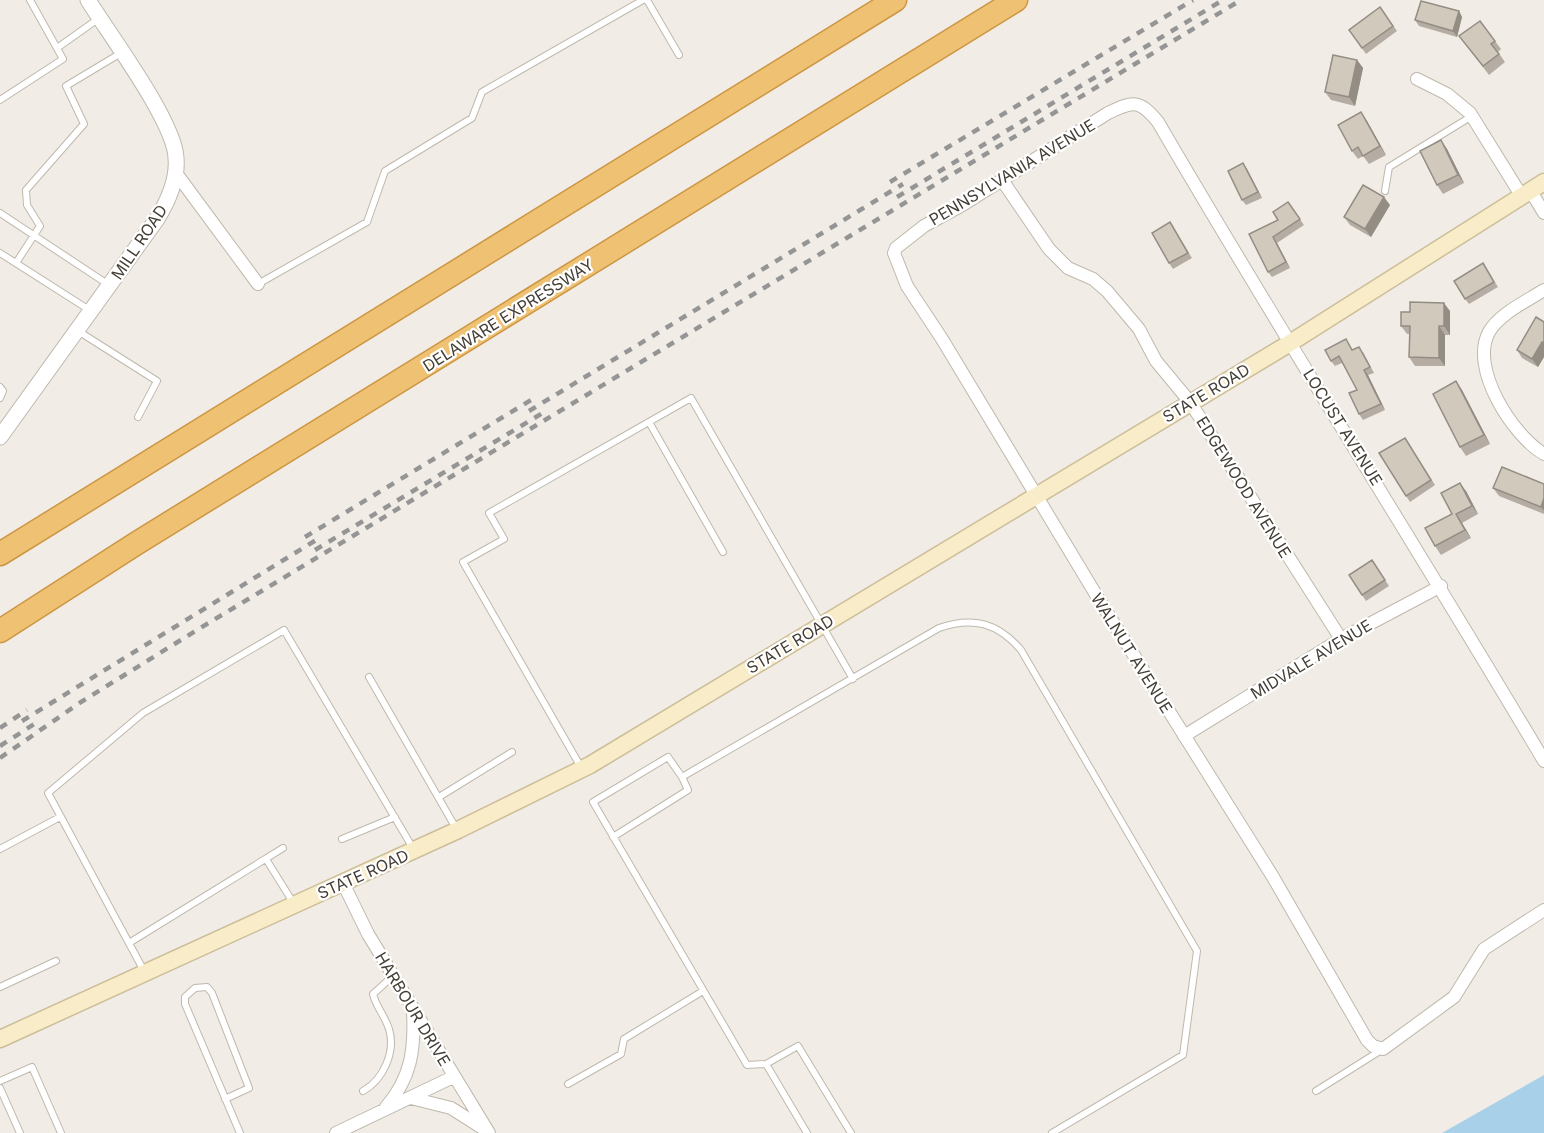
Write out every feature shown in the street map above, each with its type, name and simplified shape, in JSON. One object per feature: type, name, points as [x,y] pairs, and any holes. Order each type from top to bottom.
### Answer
[{"type":"highway","points":[[0,554],[895,0]]},
{"type":"highway","name":"DELAWARE EXPRESSWAY","points":[[0,631],[137,543],[1017,0]]},
{"type":"main road","name":"STATE ROAD","points":[[1,1037],[415,850],[582,769],[1290,343],[1532,189]]},
{"type":"street","name":"MILL ROAD","points":[[0,437],[78,331],[164,207],[176,173],[175,150],[168,128],[88,0]]},
{"type":"street","points":[[1417,79],[1447,94],[1472,116],[1532,189],[1544,213]]},
{"type":"street","name":"PENNSYLVANIA AVENUE","points":[[896,248],[924,226],[1108,113],[1133,103]]},
{"type":"street","name":"LOCUST AVENUE","points":[[1133,103],[1142,105],[1158,122],[1290,343],[1441,586],[1544,761]]},
{"type":"street","points":[[176,173],[258,284]]},
{"type":"street","name":"EDGEWOOD AVENUE","points":[[1002,180],[1055,256],[1068,268],[1093,279],[1126,311],[1156,361],[1190,402],[1341,639]]},
{"type":"street","name":"WALNUT AVENUE","points":[[896,248],[894,253],[907,286],[1038,494],[1098,598],[1273,878],[1358,1026],[1373,1046],[1383,1049]]},
{"type":"street","points":[[1544,290],[1514,309],[1491,329],[1485,346],[1486,368],[1497,399],[1515,427],[1532,446],[1544,454]]},
{"type":"street","name":"MIDVALE AVENUE","points":[[1184,736],[1341,639],[1441,586]]},
{"type":"street","name":"HARBOUR DRIVE","points":[[343,883],[368,934],[487,1132]]},
{"type":"street","points":[[1383,1049],[1449,1002],[1484,949],[1544,910]]},
{"type":"street","points":[[383,1111],[402,1087],[409,1072],[415,1041],[413,1008]]},
{"type":"street","points":[[336,1133],[453,1077]]},
{"type":"street","points":[[411,1098],[451,1108],[487,1132]]},
{"type":"lane","points":[[0,100],[63,59],[30,0]]},
{"type":"lane","points":[[258,284],[367,222],[385,171],[472,118],[482,92],[645,0],[679,55]]},
{"type":"lane","points":[[57,48],[99,18]]},
{"type":"lane","points":[[16,263],[39,226],[27,205],[26,190],[84,124],[66,86],[121,53]]},
{"type":"lane","points":[[1385,191],[1389,167],[1472,116]]},
{"type":"lane","points":[[0,213],[110,286]]},
{"type":"lane","points":[[0,253],[92,311]]},
{"type":"lane","points":[[78,331],[157,381],[138,417]]},
{"type":"lane","points":[[0,387],[3,391],[0,398]]},
{"type":"lane","points":[[582,769],[463,562],[504,538],[489,513],[691,398],[853,679]]},
{"type":"lane","points":[[649,422],[723,552]]},
{"type":"lane","points":[[682,777],[939,628],[957,622],[985,623],[1009,636],[1022,650],[1197,951],[1183,1055],[1052,1133]]},
{"type":"lane","points":[[145,973],[48,794],[143,713],[284,630],[415,850]]},
{"type":"lane","points":[[369,676],[458,830]]},
{"type":"lane","points":[[438,797],[512,752]]},
{"type":"lane","points":[[613,837],[688,790],[668,757],[592,802],[747,1065],[766,1064],[798,1046],[851,1133]]},
{"type":"lane","points":[[0,849],[60,817]]},
{"type":"lane","points":[[342,839],[395,817]]},
{"type":"lane","points":[[129,943],[283,848]]},
{"type":"lane","points":[[266,859],[294,904]]},
{"type":"lane","points":[[0,987],[56,961]]},
{"type":"lane","points":[[363,1091],[375,1081],[389,1057],[389,1029],[373,994],[393,975]]},
{"type":"lane","points":[[225,1099],[249,1088],[212,993],[207,987],[195,988],[185,997],[185,1004],[225,1099],[240,1133]]},
{"type":"lane","points":[[568,1083],[621,1054],[624,1039],[703,991]]},
{"type":"lane","points":[[1316,1091],[1383,1049]]},
{"type":"lane","points":[[766,1064],[807,1133]]},
{"type":"lane","points":[[0,1081],[32,1067],[60,1133]]},
{"type":"lane","points":[[0,1088],[20,1133]]},
{"type":"water","points":[[1544,1075],[1544,1133],[1442,1133]]},
{"type":"building","points":[[1421,1],[1459,11],[1453,31],[1415,20]]},
{"type":"building","points":[[1380,7],[1393,26],[1362,48],[1349,30]]},
{"type":"building","points":[[1480,21],[1495,41],[1491,44],[1499,54],[1483,66],[1459,36]]},
{"type":"building","points":[[1333,55],[1357,60],[1349,97],[1325,92]]},
{"type":"building","points":[[1361,112],[1380,146],[1363,156],[1358,147],[1352,151],[1338,125]]},
{"type":"building","points":[[1441,140],[1458,175],[1437,185],[1420,151]]},
{"type":"building","points":[[1243,163],[1258,192],[1242,200],[1228,171]]},
{"type":"building","points":[[1363,185],[1384,197],[1365,229],[1344,217]]},
{"type":"building","points":[[1288,202],[1300,219],[1273,237],[1286,262],[1268,272],[1249,234],[1278,220],[1273,212]]},
{"type":"building","points":[[1170,222],[1188,253],[1169,263],[1152,233]]},
{"type":"building","points":[[1483,263],[1494,282],[1465,299],[1454,281]]},
{"type":"building","points":[[1410,302],[1444,303],[1444,326],[1439,326],[1439,358],[1409,357],[1410,326],[1401,326],[1401,312],[1410,312]]},
{"type":"building","points":[[1536,317],[1544,322],[1544,343],[1542,342],[1532,359],[1517,350]]},
{"type":"building","points":[[1346,339],[1352,350],[1359,347],[1370,367],[1364,370],[1381,404],[1359,414],[1349,393],[1357,390],[1339,356],[1331,361],[1325,350]]},
{"type":"building","points":[[1456,381],[1484,435],[1460,447],[1433,394]]},
{"type":"building","points":[[1405,438],[1431,480],[1406,496],[1379,453]]},
{"type":"building","points":[[1502,467],[1544,484],[1544,498],[1541,507],[1493,488]]},
{"type":"building","points":[[1460,483],[1472,506],[1456,514],[1465,530],[1435,546],[1425,528],[1452,514],[1441,493]]},
{"type":"building","points":[[1372,560],[1385,580],[1362,595],[1349,575]]},
{"type":"railway","points":[[890,182],[1193,0]]},
{"type":"railway","points":[[897,197],[1223,0]]},
{"type":"railway","points":[[0,758],[81,702],[197,630],[1241,0]]},
{"type":"railway","points":[[529,411],[903,184]]},
{"type":"railway","points":[[305,537],[536,397]]},
{"type":"railway","points":[[315,550],[546,411]]},
{"type":"railway","points":[[22,721],[321,537]]},
{"type":"railway","points":[[0,728],[27,710]]},
{"type":"railway","points":[[0,746],[39,721]]}]
